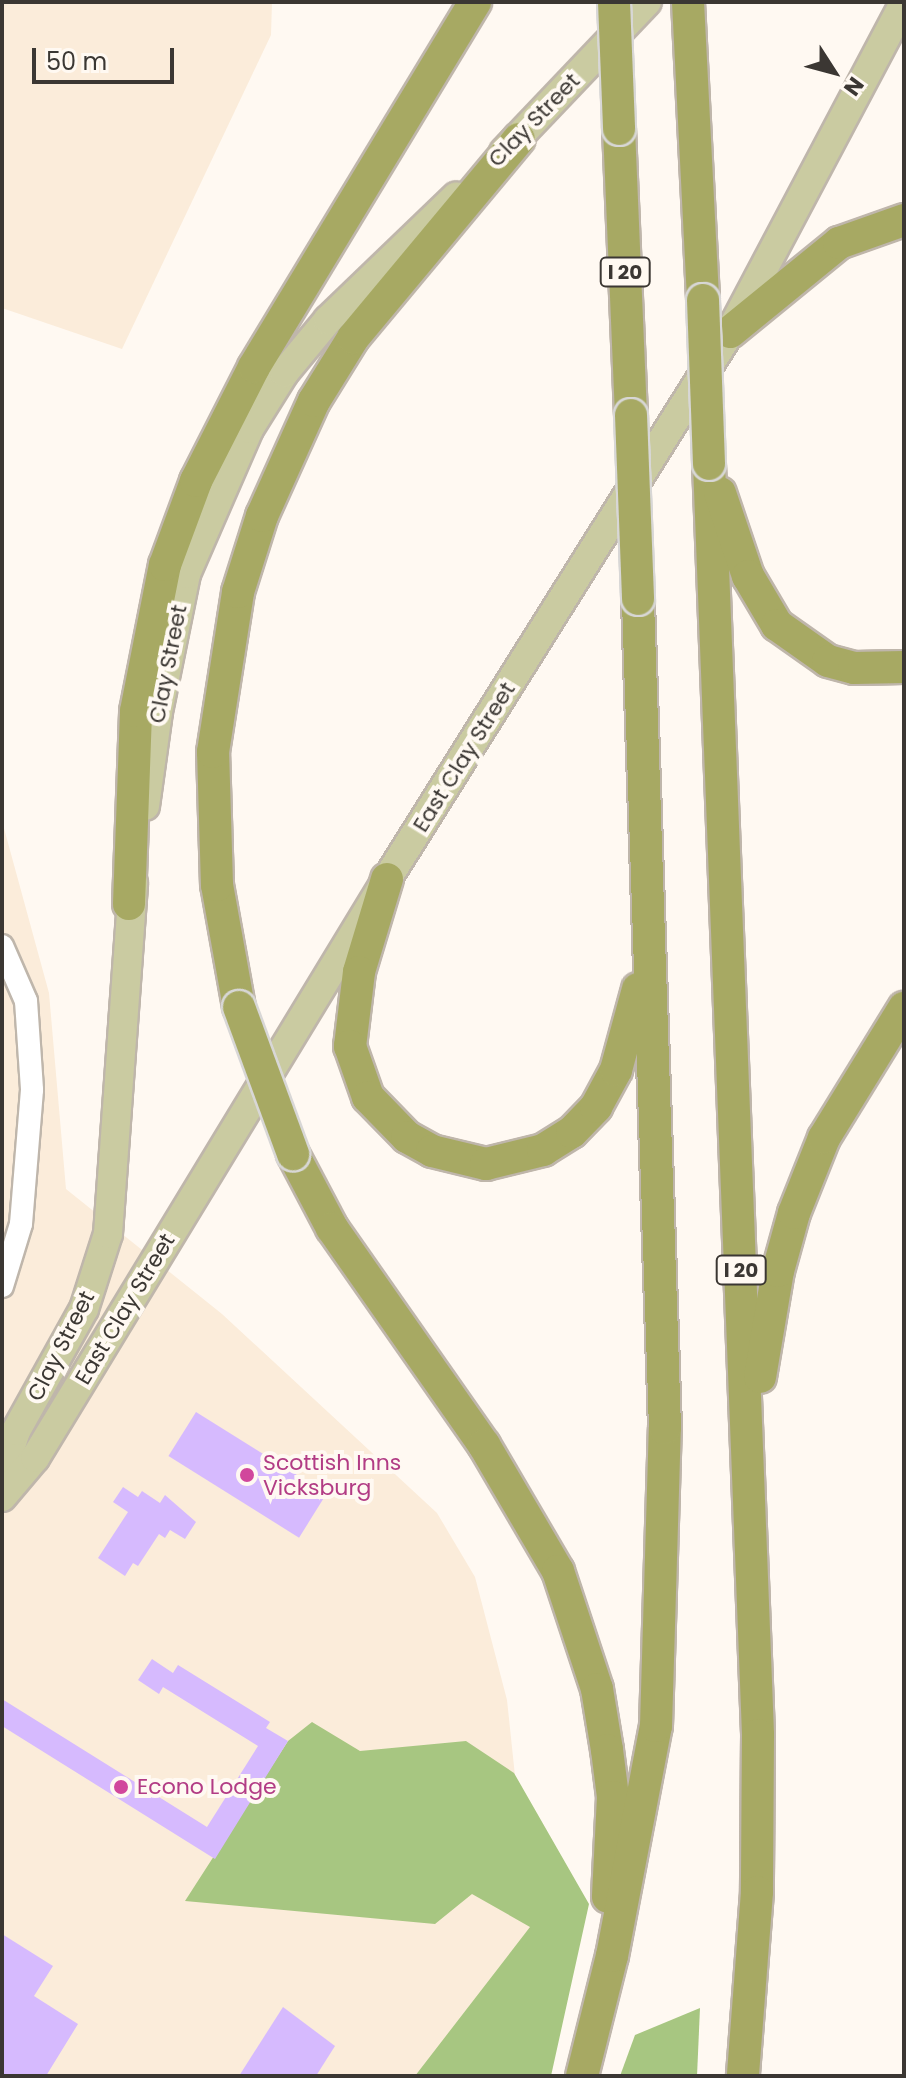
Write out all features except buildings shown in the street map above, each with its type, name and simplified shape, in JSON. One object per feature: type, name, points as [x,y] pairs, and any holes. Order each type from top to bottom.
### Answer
[{"type":"highway","points":[[129,904],[136,711],[165,565],[196,481],[254,367],[475,2]]},
{"type":"highway","name":"I 20","points":[[582,2076],[612,1956],[656,1710],[665,1428],[638,599],[614,2]]},
{"type":"highway","name":"I 20","points":[[688,2],[703,300],[749,1455],[758,1876],[743,2076]]},
{"type":"highway","points":[[519,139],[353,338],[314,401],[262,516],[238,592],[213,752],[217,885],[239,1007],[293,1154],[332,1228],[531,1519],[574,1610],[597,1689],[613,1797],[607,1904],[612,1956]]},
{"type":"highway","points":[[730,332],[801,269],[839,243],[904,220]]},
{"type":"highway","points":[[709,468],[729,511],[748,576],[777,625],[828,661],[854,668],[904,667]]},
{"type":"highway","points":[[387,879],[350,1018],[354,1065],[368,1097],[384,1117],[407,1137],[461,1161],[486,1164],[543,1150],[596,1107],[631,1026],[649,931]]},
{"type":"highway","points":[[749,1455],[775,1286],[794,1213],[824,1138],[904,1008]]},
{"type":"main road","name":"Clay Street","points":[[2,1472],[16,1431],[84,1309],[108,1234],[120,1113],[129,904],[158,712],[186,574],[249,429],[284,373],[328,320],[519,139],[647,2]]},
{"type":"main road","name":"East Clay Street","points":[[2,1497],[35,1458],[387,879],[730,332],[904,4]]},
{"type":"street","points":[[2,946],[21,984],[32,1053],[21,1224],[2,1286]]},
{"type":"shaded area","points":[[2,2],[272,2],[271,35],[122,349],[2,308]]},
{"type":"shaded area","points":[[2,821],[49,993],[66,1189],[222,1314],[437,1513],[475,1577],[507,1700],[531,1927],[416,2076],[2,2076]]},
{"type":"green space","points":[[312,1722],[360,1751],[466,1741],[514,1773],[589,1904],[551,2076],[415,2076],[530,1927],[472,1894],[435,1924],[185,1901],[288,1741]]},
{"type":"green space","points":[[700,2008],[697,2076],[620,2076],[635,2035]]},
{"type":"place","name":"Scottish Inns Vicksburg","points":[[247,1475]]},
{"type":"place","name":"Econo Lodge","points":[[121,1787]]}]
